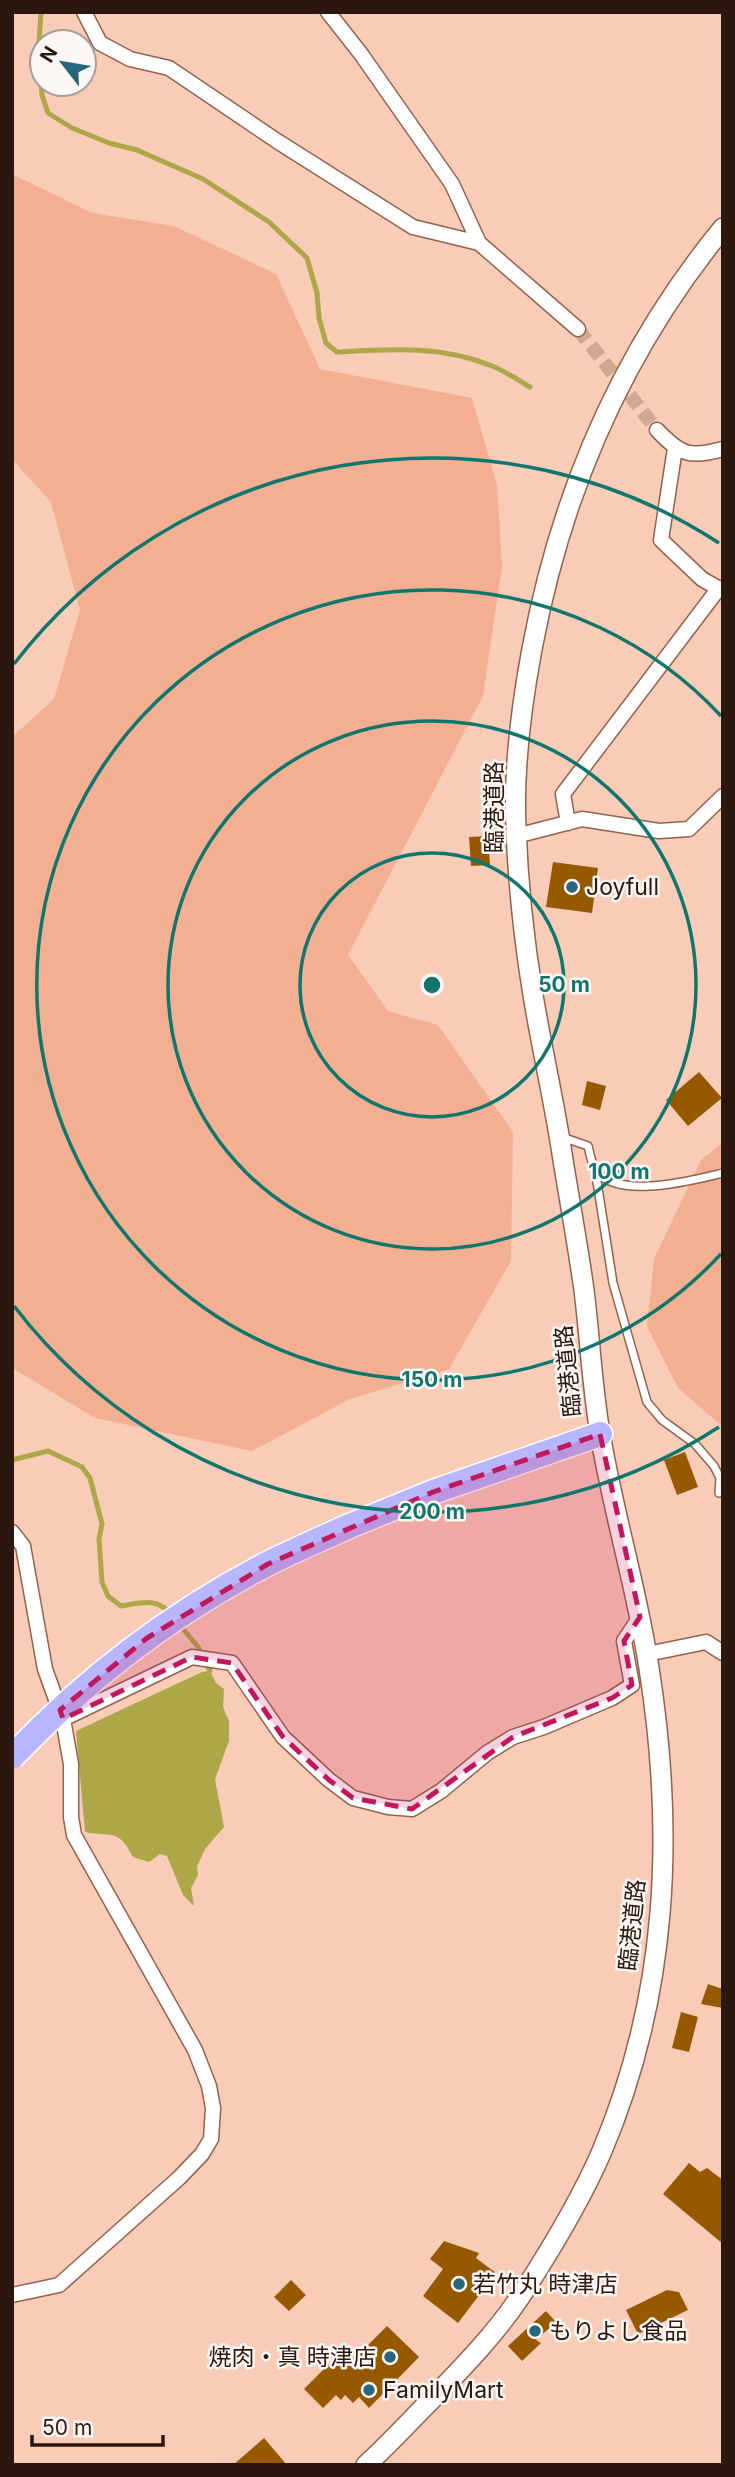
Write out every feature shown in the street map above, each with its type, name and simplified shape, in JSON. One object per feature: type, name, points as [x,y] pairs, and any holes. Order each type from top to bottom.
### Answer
[{"type":"highway","points":[[12,1757],[85,1688],[147,1638],[268,1564],[347,1527],[433,1492],[600,1434]]},
{"type":"street","points":[[84,12],[100,43],[130,58],[169,68],[277,141],[413,227],[479,243]]},
{"type":"street","points":[[328,12],[361,54],[452,184],[479,243],[578,329]]},
{"type":"street","name":"臨港道路","points":[[366,2465],[465,2364],[517,2302],[571,2212],[595,2165],[627,2082],[656,1954],[665,1834],[657,1732],[640,1617],[600,1434],[584,1289],[532,990],[516,836],[520,716],[543,591],[567,508],[588,451],[629,366],[696,261],[723,228]]},
{"type":"street","points":[[657,430],[675,448],[699,455],[723,449]]},
{"type":"street","points":[[568,823],[563,794],[721,589],[702,579],[661,540],[675,448]]},
{"type":"street","points":[[516,836],[582,819],[659,831],[689,829],[723,796]]},
{"type":"street","points":[[12,1532],[23,1546],[46,1669],[63,1719],[71,1764],[71,1817],[74,1835],[195,2050],[209,2086],[213,2108],[211,2139],[202,2154],[179,2178],[59,2285],[12,2295]]},
{"type":"street","points":[[63,1719],[192,1657],[232,1663],[283,1737],[329,1780],[353,1798],[388,1807],[412,1809],[441,1791],[487,1753],[513,1737],[612,1698],[632,1685],[624,1641],[640,1617]]},
{"type":"street","points":[[647,1654],[706,1642],[723,1653]]},
{"type":"lane","points":[[559,1136],[588,1146],[595,1169],[613,1283],[647,1402],[662,1420],[695,1444],[715,1466],[720,1478],[719,1493]]},
{"type":"lane","points":[[595,1169],[613,1182],[634,1186],[670,1185],[723,1173]]},
{"type":"highlighted area","points":[[600,1434],[640,1617],[624,1641],[632,1685],[612,1698],[513,1737],[412,1809],[353,1798],[329,1780],[283,1737],[232,1663],[192,1657],[63,1719],[60,1710],[147,1638],[268,1564],[433,1492]]},
{"type":"shaded area","points":[[12,174],[92,213],[174,226],[276,274],[320,369],[472,398],[497,485],[502,566],[483,696],[348,955],[388,1011],[438,1025],[513,1132],[511,1261],[449,1369],[350,1399],[252,1451],[95,1418],[12,1368],[12,737],[54,699],[80,610],[51,502],[12,459]]},
{"type":"shaded area","points":[[723,1142],[723,1427],[678,1388],[647,1326],[654,1259],[701,1160]]},
{"type":"shaded area","points":[[210,1671],[216,1683],[224,1689],[223,1707],[229,1721],[229,1741],[215,1779],[224,1827],[205,1849],[197,1866],[198,1875],[191,1888],[194,1906],[183,1895],[167,1856],[160,1854],[149,1862],[133,1857],[123,1842],[114,1836],[85,1832],[76,1731],[202,1672]]},
{"type":"building","points":[[488,836],[490,865],[471,866],[469,837]]},
{"type":"building","name":"Joyfull","points":[[553,862],[598,868],[592,913],[546,907]]},
{"type":"building","points":[[699,1072],[722,1098],[688,1126],[666,1100]]},
{"type":"building","points":[[587,1081],[606,1086],[600,1110],[582,1105]]},
{"type":"building","points":[[685,1452],[698,1487],[677,1495],[664,1460]]},
{"type":"building","points":[[708,1984],[723,1989],[723,2008],[701,2004]]},
{"type":"building","points":[[681,2012],[698,2017],[689,2052],[672,2048]]},
{"type":"building","points":[[689,2163],[700,2172],[707,2168],[723,2180],[723,2244],[663,2194]]},
{"type":"building","name":"若竹丸 時津店","points":[[444,2241],[479,2253],[476,2258],[496,2273],[458,2323],[423,2296],[443,2269],[430,2259]]},
{"type":"building","points":[[291,2280],[306,2295],[289,2311],[274,2297]]},
{"type":"building","points":[[667,2290],[679,2292],[688,2310],[638,2334],[626,2310]]},
{"type":"building","name":"もりよし食品","points":[[546,2311],[556,2322],[536,2340],[541,2343],[522,2361],[508,2346]]},
{"type":"building","points":[[387,2326],[419,2357],[369,2408],[359,2397],[353,2403],[345,2395],[341,2400],[336,2395],[323,2408],[304,2389],[344,2349],[352,2357]]},
{"type":"building","points":[[264,2438],[287,2465],[233,2465]]},
{"type":"waterway","points":[[41,12],[39,42],[42,95],[48,113],[72,128],[109,143],[137,150],[203,179],[269,222],[307,258],[317,293],[319,318],[326,343],[337,352],[416,350],[454,355],[497,368],[530,387]]},
{"type":"waterway","points":[[12,1460],[48,1451],[82,1467],[90,1478],[102,1524],[99,1539],[102,1582],[108,1596],[121,1606],[154,1603],[171,1614]]},
{"type":"waterway","points":[[179,1624],[198,1647],[210,1671]]},
{"type":"tunnel","points":[[578,329],[657,430]]},
{"type":"place","name":"Joyfull","points":[[572,887]]},
{"type":"place","name":"若竹丸 時津店","points":[[459,2284]]},
{"type":"place","name":"もりよし食品","points":[[535,2331]]},
{"type":"place","name":"焼肉・真 時津店","points":[[390,2357]]},
{"type":"place","name":"FamilyMart","points":[[369,2390]]}]
